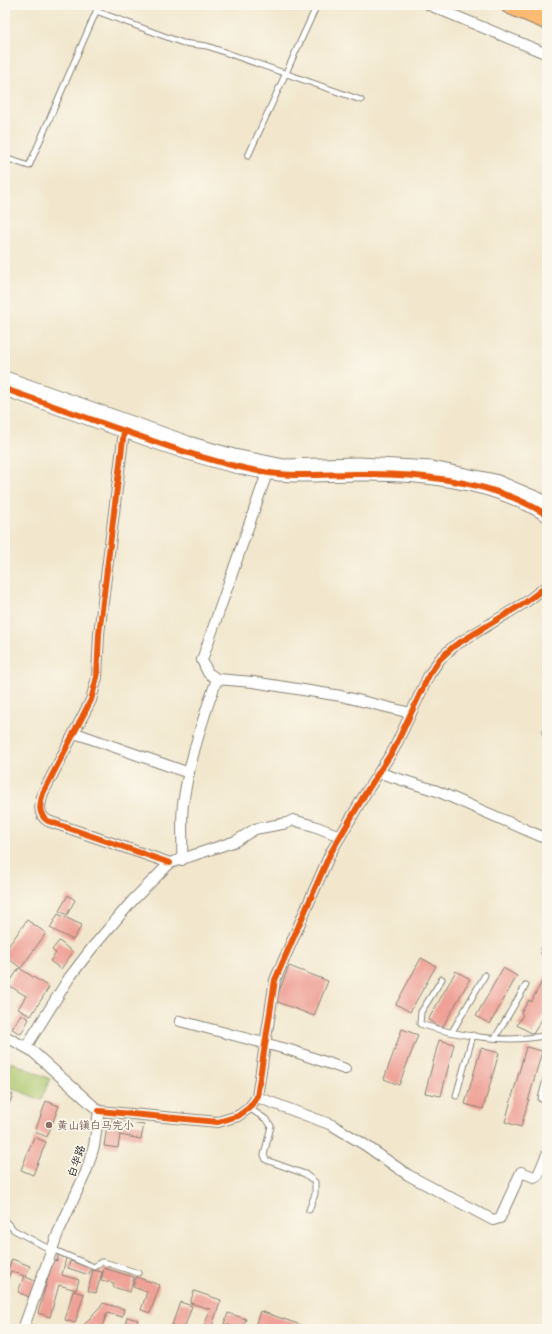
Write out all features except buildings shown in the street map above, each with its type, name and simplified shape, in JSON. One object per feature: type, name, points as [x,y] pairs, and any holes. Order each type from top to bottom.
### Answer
[{"type":"main road","points":[[509,5],[547,21]]},
{"type":"street","points":[[429,5],[547,54]]},
{"type":"street","points":[[5,378],[188,443],[234,456],[284,466],[359,464],[432,468],[496,481],[547,503]]},
{"type":"street","points":[[5,389],[207,460],[283,476],[359,474],[412,475],[450,480],[493,490],[527,504],[547,515]]},
{"type":"street","points":[[124,431],[99,634],[97,677],[91,700],[43,793],[40,807],[42,816],[48,822],[170,863]]},
{"type":"street","points":[[267,473],[202,660],[208,673],[217,680],[253,682],[341,696],[411,713]]},
{"type":"street","points":[[5,1036],[26,1047],[40,1058],[99,1111],[218,1122],[232,1119],[249,1108],[257,1097],[275,980],[340,836],[394,749],[429,676],[447,652],[461,641],[526,602],[547,586]]},
{"type":"street","points":[[182,860],[183,805],[189,773],[202,724],[217,680]]},
{"type":"street","points":[[75,733],[189,773]]},
{"type":"street","points":[[380,773],[437,791],[547,839]]},
{"type":"street","points":[[26,1047],[69,978],[92,948],[133,900],[170,863],[236,841],[255,829],[286,823],[293,820],[340,836]]},
{"type":"street","points":[[180,1021],[265,1044],[345,1069]]},
{"type":"street","points":[[257,1097],[332,1125],[365,1145],[408,1176],[493,1220],[500,1218],[520,1172],[534,1177],[538,1175],[547,1154]]},
{"type":"street","name":"白华路","points":[[23,1329],[52,1250],[86,1172],[94,1146],[99,1111]]},
{"type":"lane","points":[[5,158],[29,166],[99,5]]},
{"type":"lane","points":[[248,156],[317,5]]},
{"type":"lane","points":[[96,11],[183,43],[207,46],[361,100]]},
{"type":"lane","points":[[547,730],[545,732],[547,738]]},
{"type":"lane","points":[[452,1032],[485,975]]},
{"type":"lane","points":[[442,979],[420,1012],[420,1024],[452,1032],[495,1038],[530,1039],[547,1036]]},
{"type":"lane","points":[[495,1038],[526,985]]},
{"type":"lane","points":[[456,1096],[473,1035]]},
{"type":"lane","points":[[541,1099],[547,1075]]},
{"type":"lane","points":[[249,1108],[264,1117],[271,1126],[264,1155],[266,1160],[305,1174],[315,1182],[315,1194],[309,1210]]},
{"type":"lane","points":[[5,1221],[14,1230],[52,1250],[94,1267],[100,1262],[104,1262],[138,1273]]},
{"type":"green space","points":[[11,1062],[50,1079],[41,1100],[5,1085],[5,1077]]},
{"type":"cycle path","points":[[5,389],[179,450],[242,468],[283,474],[381,474],[431,477],[480,486],[526,503],[547,515]]},
{"type":"cycle path","points":[[124,431],[99,634],[97,677],[91,700],[43,793],[40,808],[42,815],[48,821],[170,863]]},
{"type":"cycle path","points":[[99,1111],[218,1122],[238,1116],[249,1108],[257,1097],[275,980],[330,854],[365,794],[394,749],[429,675],[440,659],[454,646],[526,602],[547,586]]},
{"type":"place","name":"黄山镇白马完小","points":[[49,1125]]}]
